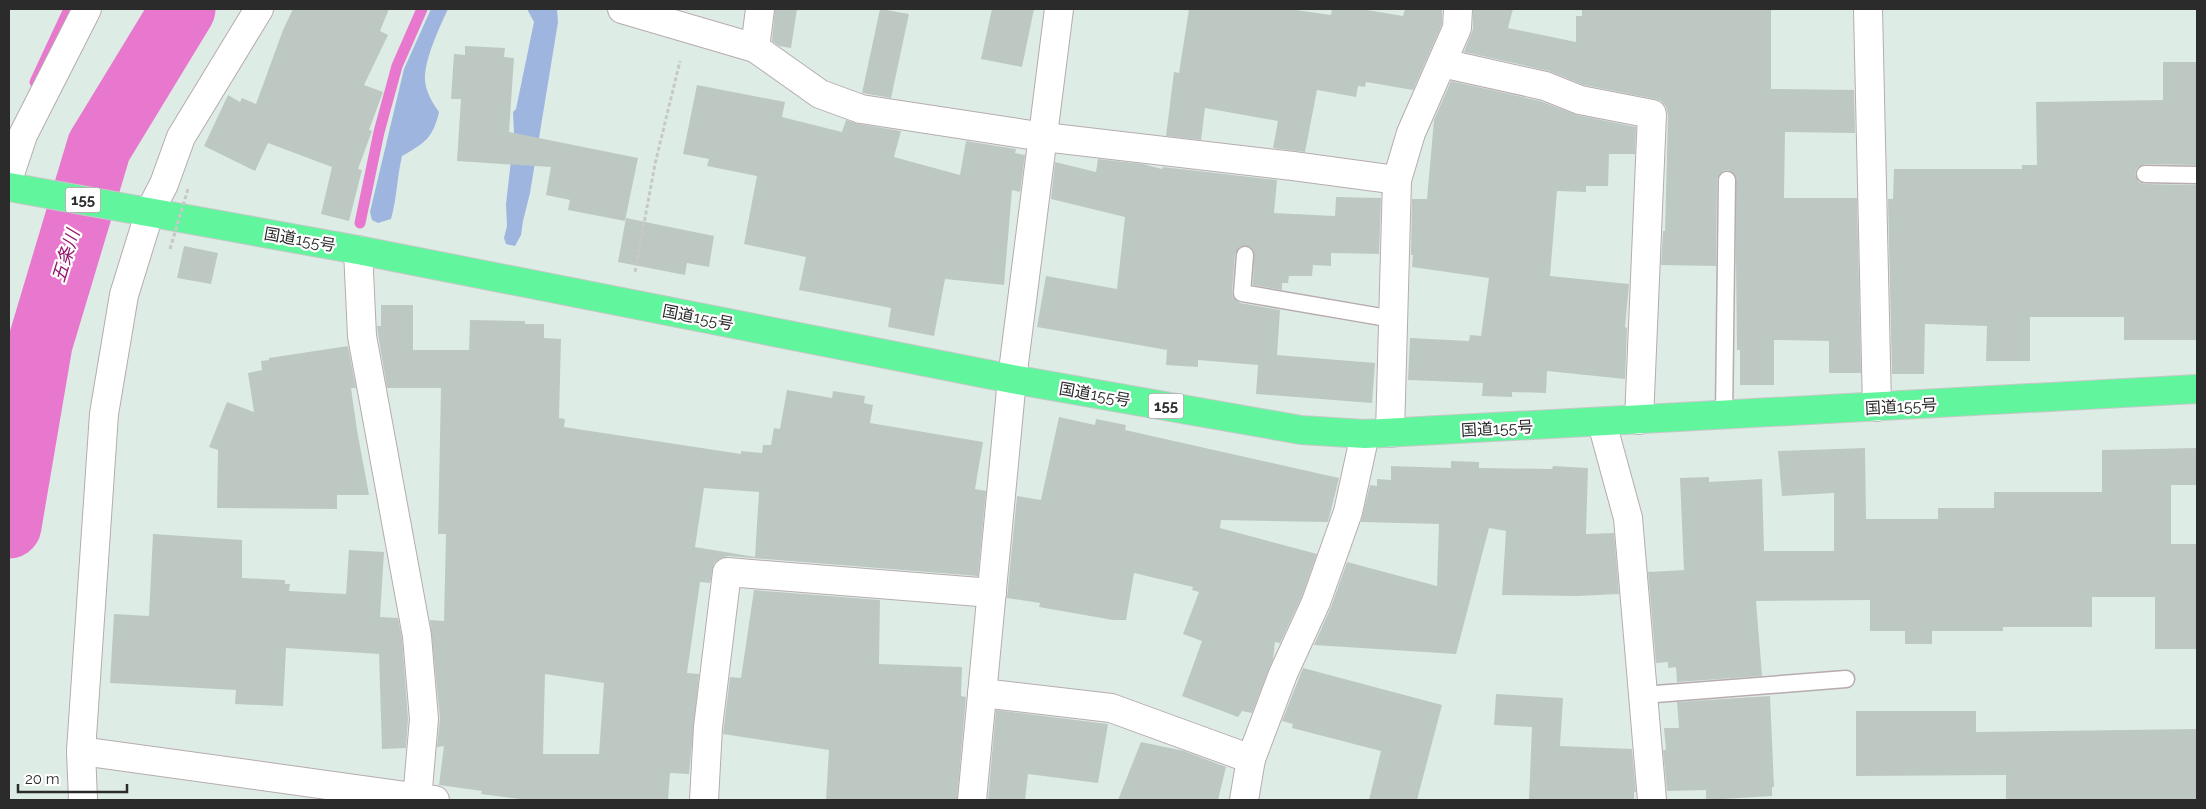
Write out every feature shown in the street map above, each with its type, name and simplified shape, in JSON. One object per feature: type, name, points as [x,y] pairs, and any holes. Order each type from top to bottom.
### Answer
[{"type":"highway","name":"国道155号","points":[[12,184],[1012,379],[1301,430],[1378,434],[2197,389]]},
{"type":"street","points":[[12,184],[23,135],[88,9]]},
{"type":"street","points":[[83,800],[80,751],[104,414],[124,294],[150,211],[164,184],[181,137],[259,9]]},
{"type":"street","points":[[622,9],[755,48],[820,94],[861,109],[1044,137],[1397,180]]},
{"type":"street","points":[[755,48],[760,9]]},
{"type":"street","points":[[972,800],[1012,379],[1060,9]]},
{"type":"street","points":[[1244,800],[1251,759],[1283,674],[1316,602],[1378,434],[1393,319],[1397,180],[1410,133],[1457,28],[1458,9]]},
{"type":"street","points":[[1868,9],[1877,407]]},
{"type":"street","points":[[1442,63],[1545,86],[1580,100],[1652,114],[1639,420]]},
{"type":"street","points":[[80,751],[423,800],[424,719],[417,636],[362,336],[358,250]]},
{"type":"street","points":[[1602,423],[1628,518],[1652,800]]},
{"type":"street","points":[[704,800],[708,727],[727,572],[992,593]]},
{"type":"street","points":[[982,693],[1111,708],[1251,759]]},
{"type":"lane","points":[[2145,174],[2197,175]]},
{"type":"lane","points":[[1724,416],[1726,180]]},
{"type":"lane","points":[[1245,255],[1242,293],[1393,319]]},
{"type":"lane","points":[[1643,695],[1846,679]]},
{"type":"path","points":[[629,304],[656,164],[688,28]]},
{"type":"path","points":[[170,249],[188,189]]},
{"type":"shaded area","points":[[431,9],[448,9],[433,43],[425,72],[427,89],[439,112],[437,121],[427,139],[402,156],[391,219],[378,223],[372,220],[370,212],[404,69]]},
{"type":"shaded area","points":[[527,9],[557,9],[558,22],[530,193],[521,235],[515,246],[506,244],[504,238],[507,226],[506,204],[514,134],[513,112],[516,109],[534,22]]},
{"type":"building","points":[[293,9],[389,9],[380,31],[388,35],[364,85],[383,92],[369,130],[372,131],[358,169],[362,170],[349,221],[321,214],[332,167],[268,143],[255,171],[204,146],[228,95],[240,102],[242,98],[256,104],[283,30]]},
{"type":"building","points":[[775,9],[797,9],[791,48],[779,46],[772,41]]},
{"type":"building","points":[[880,9],[909,14],[891,98],[862,93]]},
{"type":"building","points":[[992,9],[1034,9],[1022,67],[981,59]]},
{"type":"building","points":[[1189,9],[1289,9],[1331,15],[1332,9],[1361,9],[1403,16],[1405,9],[1442,9],[1442,24],[1413,90],[1366,82],[1365,87],[1358,86],[1356,97],[1317,90],[1305,152],[1273,148],[1278,121],[1205,108],[1201,140],[1166,136],[1174,72],[1179,73]]},
{"type":"building","points":[[1473,9],[1513,9],[1508,28],[1576,42],[1576,16],[1582,16],[1582,9],[1771,9],[1771,89],[1854,90],[1855,133],[1785,132],[1784,198],[1857,198],[1861,373],[1829,373],[1829,341],[1774,340],[1774,385],[1740,385],[1740,350],[1737,350],[1735,175],[1728,170],[1723,171],[1717,179],[1716,266],[1661,265],[1663,231],[1665,231],[1668,115],[1666,107],[1661,101],[1655,99],[1584,85],[1549,71],[1464,52],[1473,29]]},
{"type":"building","points":[[465,46],[505,48],[504,57],[514,58],[509,132],[638,158],[625,221],[568,210],[570,200],[546,195],[551,167],[457,161],[461,99],[451,99],[454,54],[465,55]]},
{"type":"building","points":[[2163,62],[2197,62],[2197,165],[2145,164],[2137,168],[2135,174],[2139,182],[2144,184],[2197,185],[2197,340],[2124,340],[2124,317],[2030,317],[2030,361],[1986,361],[1987,326],[1925,324],[1924,374],[1892,374],[1888,199],[1893,199],[1894,169],[2022,169],[2022,165],[2037,165],[2036,102],[2163,100]]},
{"type":"building","points":[[1451,81],[1540,101],[1577,115],[1636,127],[1635,154],[1609,154],[1608,186],[1586,186],[1586,192],[1557,191],[1550,276],[1629,284],[1625,327],[1627,328],[1625,379],[1547,371],[1546,393],[1512,392],[1512,397],[1482,396],[1483,383],[1408,380],[1410,338],[1469,341],[1470,335],[1481,336],[1489,278],[1412,267],[1412,199],[1427,199],[1434,120]]},
{"type":"building","points":[[697,85],[785,102],[782,117],[842,132],[846,120],[901,131],[894,157],[960,175],[966,141],[1016,149],[1015,153],[1025,155],[1020,192],[1012,190],[1004,285],[945,279],[934,336],[888,327],[891,308],[799,290],[806,257],[744,244],[757,176],[707,166],[709,159],[683,154]]},
{"type":"building","points":[[1098,159],[1143,164],[1162,169],[1163,167],[1277,180],[1274,213],[1335,216],[1336,197],[1381,198],[1379,254],[1331,253],[1331,266],[1313,265],[1312,276],[1289,276],[1288,283],[1282,283],[1282,290],[1253,285],[1254,251],[1250,247],[1241,246],[1235,254],[1232,292],[1233,297],[1240,303],[1280,310],[1277,355],[1375,363],[1372,403],[1256,394],[1258,365],[1198,360],[1198,367],[1166,365],[1167,350],[1037,327],[1046,276],[1117,289],[1125,217],[1051,199],[1055,162],[1096,172]]},
{"type":"building","points":[[626,218],[714,236],[709,267],[687,263],[685,275],[618,262]]},
{"type":"building","points":[[184,246],[218,253],[211,284],[177,278]]},
{"type":"building","points":[[381,305],[413,305],[413,350],[469,350],[470,320],[525,321],[525,324],[544,324],[544,338],[561,339],[559,418],[565,419],[564,427],[741,454],[741,451],[762,453],[763,445],[771,445],[774,428],[780,429],[787,390],[832,398],[833,391],[865,396],[864,403],[873,405],[870,423],[983,442],[975,489],[986,491],[978,576],[728,556],[721,558],[714,563],[710,583],[700,582],[687,673],[699,674],[689,774],[670,773],[668,800],[528,800],[481,794],[482,791],[439,785],[444,746],[437,747],[440,718],[430,620],[444,621],[446,534],[438,534],[441,388],[387,388],[377,326],[381,326]],"holes":[[[704,488],[759,492],[755,557],[695,547]],[[545,674],[604,683],[599,754],[543,754]]]},
{"type":"building","points":[[348,346],[356,388],[351,388],[369,495],[337,495],[337,509],[217,508],[218,450],[209,447],[227,402],[254,412],[248,373],[262,370],[261,361],[269,360],[269,358]]},
{"type":"building","points":[[1059,417],[1095,425],[1096,419],[1126,425],[1125,430],[1339,478],[1328,522],[1221,520],[1220,528],[1317,554],[1302,596],[1280,643],[1275,642],[1273,659],[1252,713],[1242,711],[1238,717],[1182,696],[1202,641],[1183,634],[1199,592],[1192,590],[1193,587],[1134,573],[1126,620],[1113,620],[1039,607],[1040,603],[1007,598],[1017,496],[1041,500]]},
{"type":"building","points":[[1865,448],[1866,519],[1938,519],[1938,508],[1994,508],[1994,492],[2102,492],[2102,450],[2197,448],[2197,485],[2171,485],[2171,544],[2197,544],[2197,649],[2155,649],[2155,597],[2092,597],[2092,627],[2003,627],[2003,631],[1932,631],[1932,644],[1905,644],[1905,631],[1870,631],[1870,600],[1756,601],[1762,676],[1677,682],[1676,667],[1668,668],[1668,662],[1656,663],[1648,572],[1684,570],[1680,478],[1709,477],[1709,482],[1762,479],[1764,551],[1834,551],[1834,493],[1782,496],[1778,451]]},
{"type":"building","points":[[1451,461],[1479,462],[1479,468],[1552,469],[1553,466],[1588,468],[1586,534],[1614,533],[1619,594],[1577,596],[1502,595],[1506,531],[1489,528],[1456,654],[1314,645],[1331,607],[1347,562],[1437,586],[1439,524],[1361,522],[1370,485],[1377,486],[1377,479],[1391,480],[1391,466],[1451,468]]},
{"type":"building","points":[[153,534],[242,540],[242,578],[285,580],[285,584],[290,584],[289,591],[346,594],[349,550],[384,552],[380,617],[398,618],[402,638],[408,719],[406,748],[382,749],[379,654],[286,648],[283,706],[235,704],[236,690],[110,683],[114,614],[149,616]]},
{"type":"building","points":[[754,590],[880,600],[879,664],[962,667],[961,696],[966,697],[957,800],[826,800],[829,750],[723,734],[730,677],[741,678]]},
{"type":"building","points":[[1303,668],[1442,705],[1417,800],[1369,800],[1381,751],[1292,728],[1293,724],[1282,721]]},
{"type":"building","points":[[1496,694],[1563,698],[1560,746],[1632,749],[1636,792],[1634,792],[1634,800],[1529,800],[1532,727],[1494,725]]},
{"type":"building","points":[[1770,696],[1774,787],[1772,787],[1772,796],[1706,800],[1706,790],[1667,791],[1663,750],[1666,750],[1664,728],[1679,728],[1677,702]]},
{"type":"building","points":[[996,710],[1108,724],[1098,783],[1028,774],[1025,800],[988,800]]},
{"type":"building","points":[[1856,711],[1976,711],[1976,732],[2197,729],[2197,800],[2006,800],[2006,775],[1856,776]]},
{"type":"building","points":[[1141,742],[1184,751],[1226,767],[1218,800],[1118,800]]},
{"type":"waterway","points":[[35,82],[69,9]]},
{"type":"waterway","name":"五条川","points":[[9,526],[40,344],[99,147],[183,9]]},
{"type":"waterway","points":[[360,223],[379,132],[397,66],[422,9]]}]
